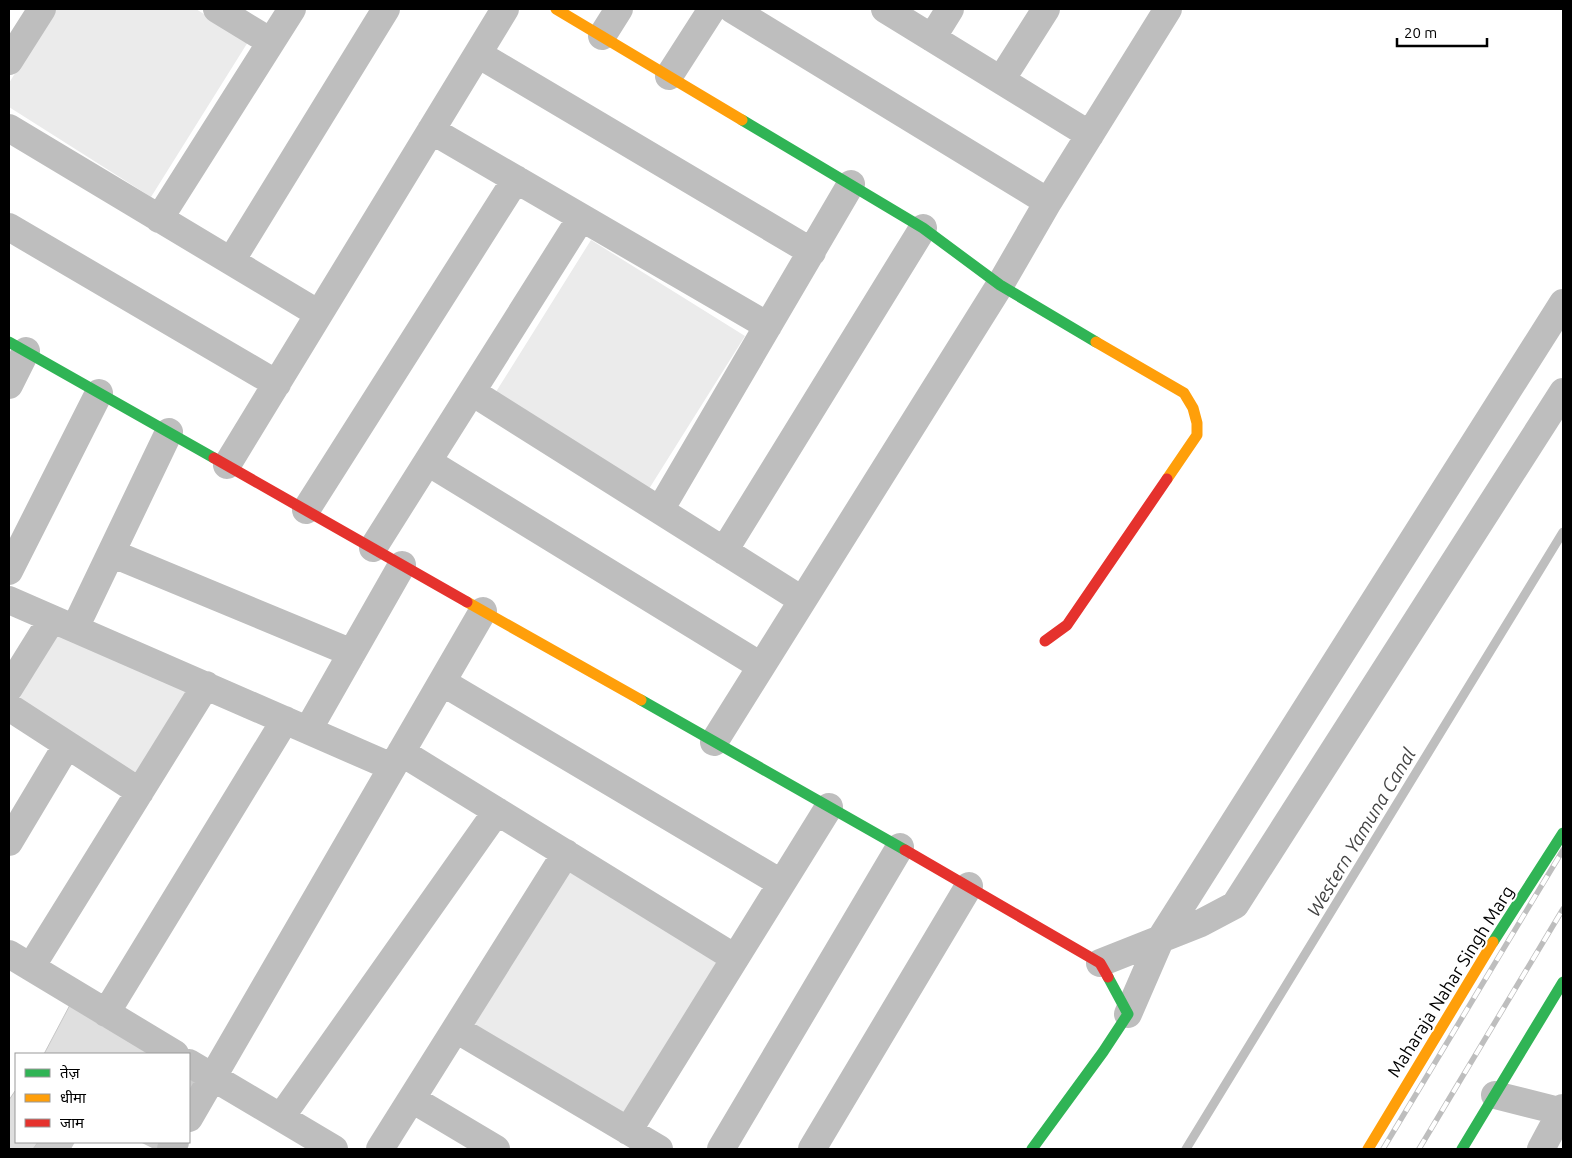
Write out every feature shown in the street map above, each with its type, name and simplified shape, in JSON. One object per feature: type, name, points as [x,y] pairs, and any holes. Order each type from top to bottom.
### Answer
[{"type":"street","points":[[9,61],[42,9]]},
{"type":"street","points":[[217,9],[270,42]]},
{"type":"street","points":[[160,219],[292,9]]},
{"type":"street","points":[[231,261],[386,9]]},
{"type":"street","points":[[227,465],[505,9]]},
{"type":"street","points":[[556,9],[923,228],[1000,284],[1184,394],[1192,404],[1199,421],[1197,435],[1067,626],[1045,641]]},
{"type":"street","points":[[602,36],[619,9]]},
{"type":"street","points":[[670,76],[712,9]]},
{"type":"street","points":[[732,9],[1048,202]]},
{"type":"street","points":[[884,9],[1090,135]]},
{"type":"street","points":[[932,38],[950,9]]},
{"type":"street","points":[[1001,80],[1046,9]]},
{"type":"street","points":[[714,742],[1000,284],[1048,202],[1168,9]]},
{"type":"street","points":[[478,54],[812,252]]},
{"type":"street","points":[[9,128],[319,314]]},
{"type":"street","points":[[431,130],[768,326]]},
{"type":"street","points":[[306,510],[516,180]]},
{"type":"street","points":[[660,510],[851,184]]},
{"type":"street","points":[[373,548],[582,218]]},
{"type":"street","points":[[9,227],[277,384]]},
{"type":"street","points":[[724,551],[923,228]]},
{"type":"street","points":[[1032,1149],[1103,1052],[1128,1014],[1161,938],[1563,303]]},
{"type":"street","points":[[9,385],[17,347],[969,886],[1100,963],[1128,1014]]},
{"type":"street","points":[[472,392],[802,600]]},
{"type":"street","points":[[1100,963],[1201,922],[1235,906],[1563,392]]},
{"type":"street","points":[[9,571],[99,393]]},
{"type":"street","points":[[9,688],[64,624],[111,553],[168,432]]},
{"type":"street","points":[[428,462],[761,666]]},
{"type":"street","points":[[111,553],[352,653]]},
{"type":"street","points":[[106,1013],[296,725],[352,653],[402,565]]},
{"type":"street","points":[[9,600],[296,725],[397,759],[497,811],[736,958]]},
{"type":"street","points":[[190,1116],[483,610]]},
{"type":"street","points":[[442,682],[781,883]]},
{"type":"street","points":[[173,1053],[20,961],[140,792],[206,686]]},
{"type":"street","points":[[9,707],[140,792]]},
{"type":"street","points":[[9,842],[67,745]]},
{"type":"street","points":[[628,1131],[829,807]]},
{"type":"street","points":[[281,1117],[497,811]]},
{"type":"street","name":"Maharaja Nahar Singh Marg","points":[[1368,1149],[1484,956],[1563,833]]},
{"type":"street","points":[[721,1149],[900,847]]},
{"type":"street","points":[[380,1149],[566,853]]},
{"type":"street","points":[[812,1149],[969,886]]},
{"type":"street","points":[[1462,1149],[1563,982]]},
{"type":"street","points":[[456,1029],[659,1149]]},
{"type":"street","points":[[190,1063],[334,1149]]},
{"type":"street","points":[[1495,1096],[1562,1111],[1541,1149]]},
{"type":"street","points":[[412,1099],[496,1149]]},
{"type":"shaded area","points":[[55,9],[196,9],[248,42],[151,197],[9,107],[9,83]]},
{"type":"shaded area","points":[[591,240],[745,336],[647,492],[494,395]]},
{"type":"shaded area","points":[[53,626],[197,691],[137,785],[9,702]]},
{"type":"shaded area","points":[[567,865],[720,962],[623,1118],[469,1021]]},
{"type":"building","points":[[71,1003],[166,1053],[45,1053]]},
{"type":"building","points":[[15,1091],[15,1143],[37,1143],[33,1149],[9,1149],[9,1100]]},
{"type":"waterway","name":"Western Yamuna Canal","points":[[1186,1149],[1563,532]]},
{"type":"railway","points":[[1383,1149],[1563,850]]},
{"type":"railway","points":[[1419,1149],[1563,909]]},
{"type":"traffic: fast","points":[[742,120],[923,228],[1000,285],[1096,342]]},
{"type":"traffic: fast","points":[[9,342],[214,458]]},
{"type":"traffic: fast","points":[[641,700],[905,850]]},
{"type":"traffic: fast","points":[[1493,942],[1563,833]]},
{"type":"traffic: fast","points":[[1032,1149],[1103,1052],[1128,1014],[1108,977]]},
{"type":"traffic: fast","points":[[1462,1149],[1563,982]]},
{"type":"traffic: slow","points":[[556,9],[742,120]]},
{"type":"traffic: slow","points":[[1096,342],[1184,393],[1193,408],[1197,423],[1197,435],[1167,479]]},
{"type":"traffic: slow","points":[[467,602],[641,700]]},
{"type":"traffic: slow","points":[[1368,1149],[1493,942]]},
{"type":"traffic: jam","points":[[214,458],[467,602]]},
{"type":"traffic: jam","points":[[1045,641],[1067,625],[1167,479]]},
{"type":"traffic: jam","points":[[905,850],[1100,963],[1108,977]]}]
